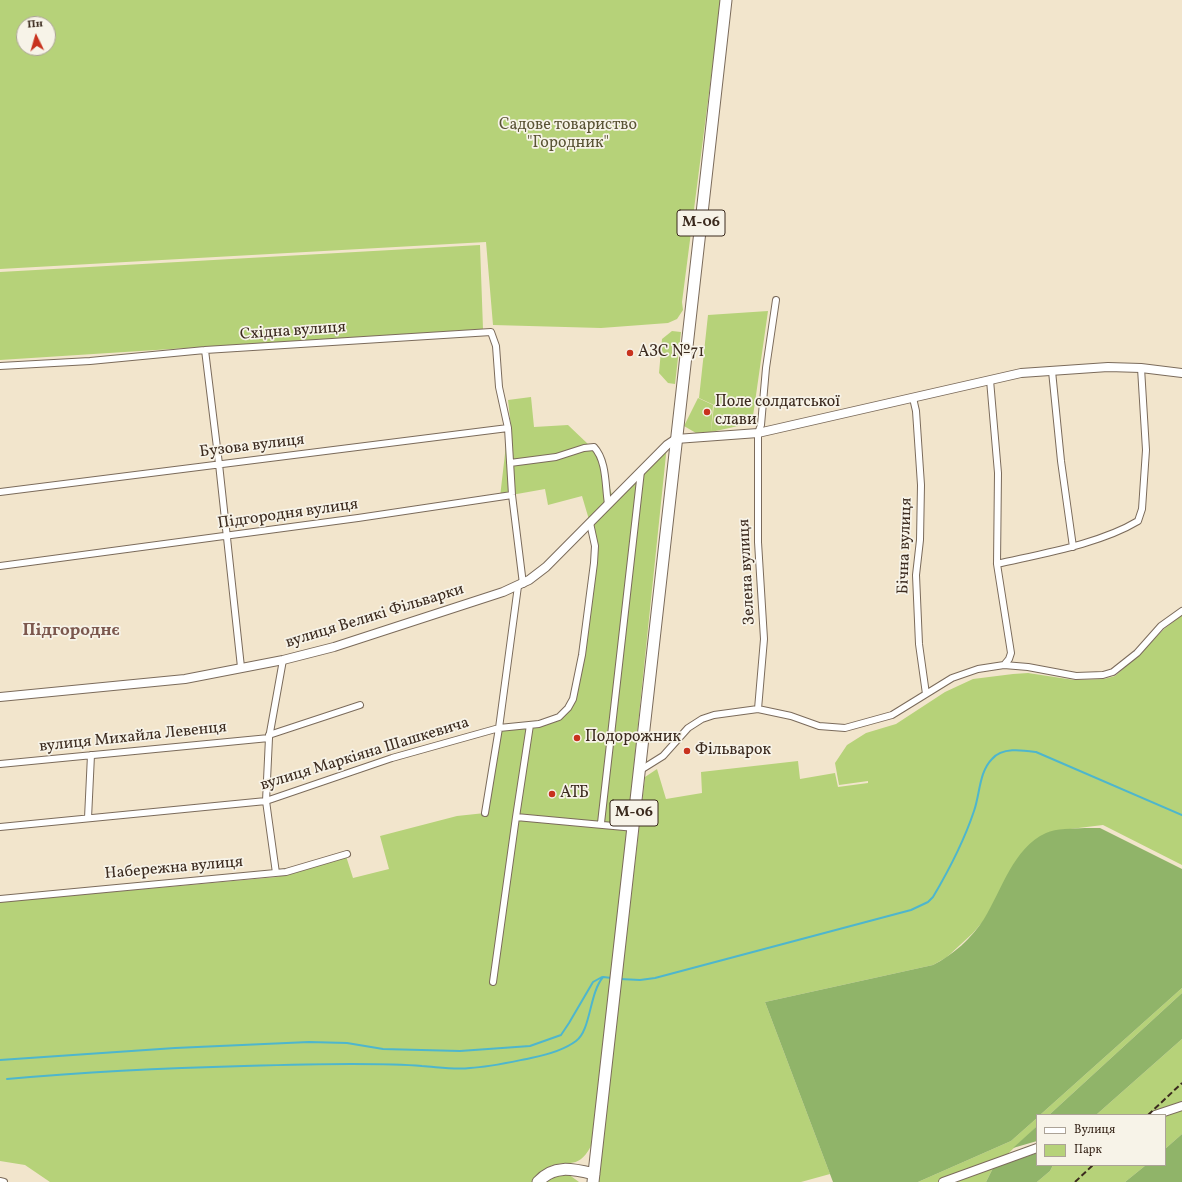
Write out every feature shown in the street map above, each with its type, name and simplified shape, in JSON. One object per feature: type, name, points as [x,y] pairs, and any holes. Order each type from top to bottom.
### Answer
[{"type":"highway","name":"М-06","points":[[594,1178],[614,985],[634,828],[639,771],[726,0]]},
{"type":"highway","points":[[538,1182],[548,1173],[560,1169],[594,1178]]},
{"type":"street","name":"Зелена вулиця","points":[[758,709],[764,640],[758,542],[758,433],[761,425],[765,376],[776,300]]},
{"type":"street","name":"Східна вулиця","points":[[0,366],[90,361],[205,350],[491,332],[496,346],[499,387],[508,428]]},
{"type":"street","points":[[205,350],[241,667]]},
{"type":"street","points":[[676,439],[758,433],[1021,373],[1108,367],[1141,368],[1182,373]]},
{"type":"street","points":[[997,564],[1073,547],[1133,524],[1140,516],[1146,450],[1141,368]]},
{"type":"street","points":[[1052,371],[1061,461],[1073,547]]},
{"type":"street","points":[[990,380],[998,473],[997,564],[1011,653],[1009,660],[1004,665]]},
{"type":"street","name":"Бічна вулиця","points":[[913,398],[916,411],[921,485],[920,540],[916,575],[920,644],[926,694]]},
{"type":"street","points":[[485,813],[520,585],[508,428]]},
{"type":"street","name":"Бузова вулиця","points":[[0,492],[508,428]]},
{"type":"street","name":"вулиця Великі Фільварки","points":[[0,697],[185,678],[283,660],[334,647],[520,585],[538,575],[667,445],[676,439]]},
{"type":"street","points":[[510,463],[556,457],[584,448],[594,447],[599,452],[603,463],[608,504]]},
{"type":"street","points":[[601,824],[641,471]]},
{"type":"street","name":"Підгородня вулиця","points":[[0,566],[227,536],[512,495]]},
{"type":"street","name":"вулиця Маркіяна Шашкевича","points":[[0,827],[266,801],[392,758],[499,728],[530,725],[550,721],[559,717],[568,708],[573,699],[582,655],[594,563],[594,546],[590,523]]},
{"type":"street","points":[[639,771],[663,756],[685,731],[702,719],[726,713],[758,709],[791,716],[819,726],[845,728],[892,716],[959,675],[978,669],[1004,665],[1028,667],[1076,676],[1103,675],[1113,672],[1137,653],[1161,626],[1182,611]]},
{"type":"street","points":[[276,873],[266,801],[269,736],[283,660]]},
{"type":"street","name":"вулиця Михайла Левенця","points":[[0,764],[269,736],[360,705]]},
{"type":"street","points":[[493,982],[530,725]]},
{"type":"street","points":[[88,818],[91,755]]},
{"type":"street","points":[[516,816],[634,828]]},
{"type":"street","name":"Набережна вулиця","points":[[0,899],[276,873],[298,869],[347,854]]},
{"type":"street","points":[[1158,1114],[1182,1106]]},
{"type":"street","points":[[943,1182],[1036,1148]]},
{"type":"green space","name":"Садове товариство \"Городник\"","points":[[0,0],[721,0],[682,302],[683,310],[677,319],[668,323],[601,328],[493,325],[486,242],[0,269]]},
{"type":"green space","points":[[480,245],[483,329],[0,360],[0,272]]},
{"type":"green space","points":[[768,311],[752,423],[711,432],[714,405],[699,398],[708,315]]},
{"type":"green space","points":[[672,331],[681,332],[675,384],[668,383],[659,373],[662,339]]},
{"type":"green space","points":[[531,397],[534,427],[568,425],[589,445],[601,460],[613,498],[667,445],[627,831],[591,1146],[586,1154],[576,1162],[553,1165],[547,1168],[534,1182],[50,1182],[25,1165],[0,1161],[0,902],[277,877],[346,856],[353,878],[389,869],[380,836],[457,816],[485,813],[499,728],[539,724],[559,717],[573,699],[594,563],[590,523],[582,496],[548,505],[545,489],[500,497],[508,428],[511,428],[508,400]]},
{"type":"green space","points":[[698,398],[713,405],[711,432],[696,433],[684,426]]},
{"type":"green space","points":[[1182,615],[1182,865],[1103,825],[1062,830],[973,933],[947,957],[933,965],[765,1002],[830,1174],[801,1182],[598,1182],[645,777],[657,769],[666,799],[702,793],[701,772],[798,761],[800,779],[835,773],[838,787],[868,783],[868,781],[839,785],[835,763],[847,745],[866,733],[896,724],[945,692],[973,679],[1028,673],[1074,680],[1104,679],[1115,676],[1140,654],[1164,629]]},
{"type":"green space","points":[[1100,828],[1182,869],[1182,988],[1041,1114],[1036,1114],[1036,1119],[1011,1141],[918,1182],[833,1182],[765,1002],[933,965],[940,961],[955,951],[974,933],[984,919],[1009,871],[1025,849],[1035,840],[1050,831]]},
{"type":"green space","points":[[1182,988],[1182,993],[1050,1114],[1041,1114]]},
{"type":"green space","points":[[1182,993],[1182,1039],[1097,1114],[1050,1114]]},
{"type":"green space","points":[[1182,1039],[1182,1134],[1166,1148],[1166,1114],[1097,1114]]},
{"type":"green space","points":[[1036,1119],[1036,1127],[993,1168],[986,1182],[918,1182],[1011,1141]]},
{"type":"green space","points":[[1036,1127],[1036,1141],[1013,1148]]},
{"type":"green space","points":[[1182,1134],[1182,1182],[1125,1182],[1145,1166],[1166,1166],[1166,1148]]},
{"type":"green space","points":[[1036,1153],[1036,1166],[1052,1166],[1050,1171],[1037,1182],[986,1182],[993,1168]]},
{"type":"green space","points":[[1052,1166],[1145,1166],[1125,1182],[1037,1182],[1050,1171]]},
{"type":"green space","points":[[568,1174],[579,1182],[544,1182],[549,1177]]},
{"type":"waterway","points":[[620,979],[640,980],[655,978],[911,910],[928,902],[933,897],[945,876],[966,833],[974,811],[982,777],[988,764],[996,755],[1007,751],[1036,752],[1182,815]]},
{"type":"waterway","points":[[0,1060],[175,1048],[309,1042],[347,1043],[383,1049],[460,1051],[530,1046],[561,1035],[593,982],[602,977]]},
{"type":"waterway","points":[[7,1079],[66,1074],[185,1068],[378,1064],[458,1069],[493,1065],[549,1054],[576,1041],[585,1029],[598,984],[603,977],[612,978]]},
{"type":"railway","points":[[1149,1114],[1182,1083]]},
{"type":"railway","points":[[1075,1182],[1092,1166]]},
{"type":"place","name":"АЗС №71","points":[[630,353]]},
{"type":"place","name":"Поле солдатської слави","points":[[707,412]]},
{"type":"place","name":"Подорожник","points":[[577,738]]},
{"type":"place","name":"Фільварок","points":[[687,751]]},
{"type":"place","name":"АТБ","points":[[552,794]]},
{"type":"district","name":"Підгороднє","points":[[71,632]]}]
